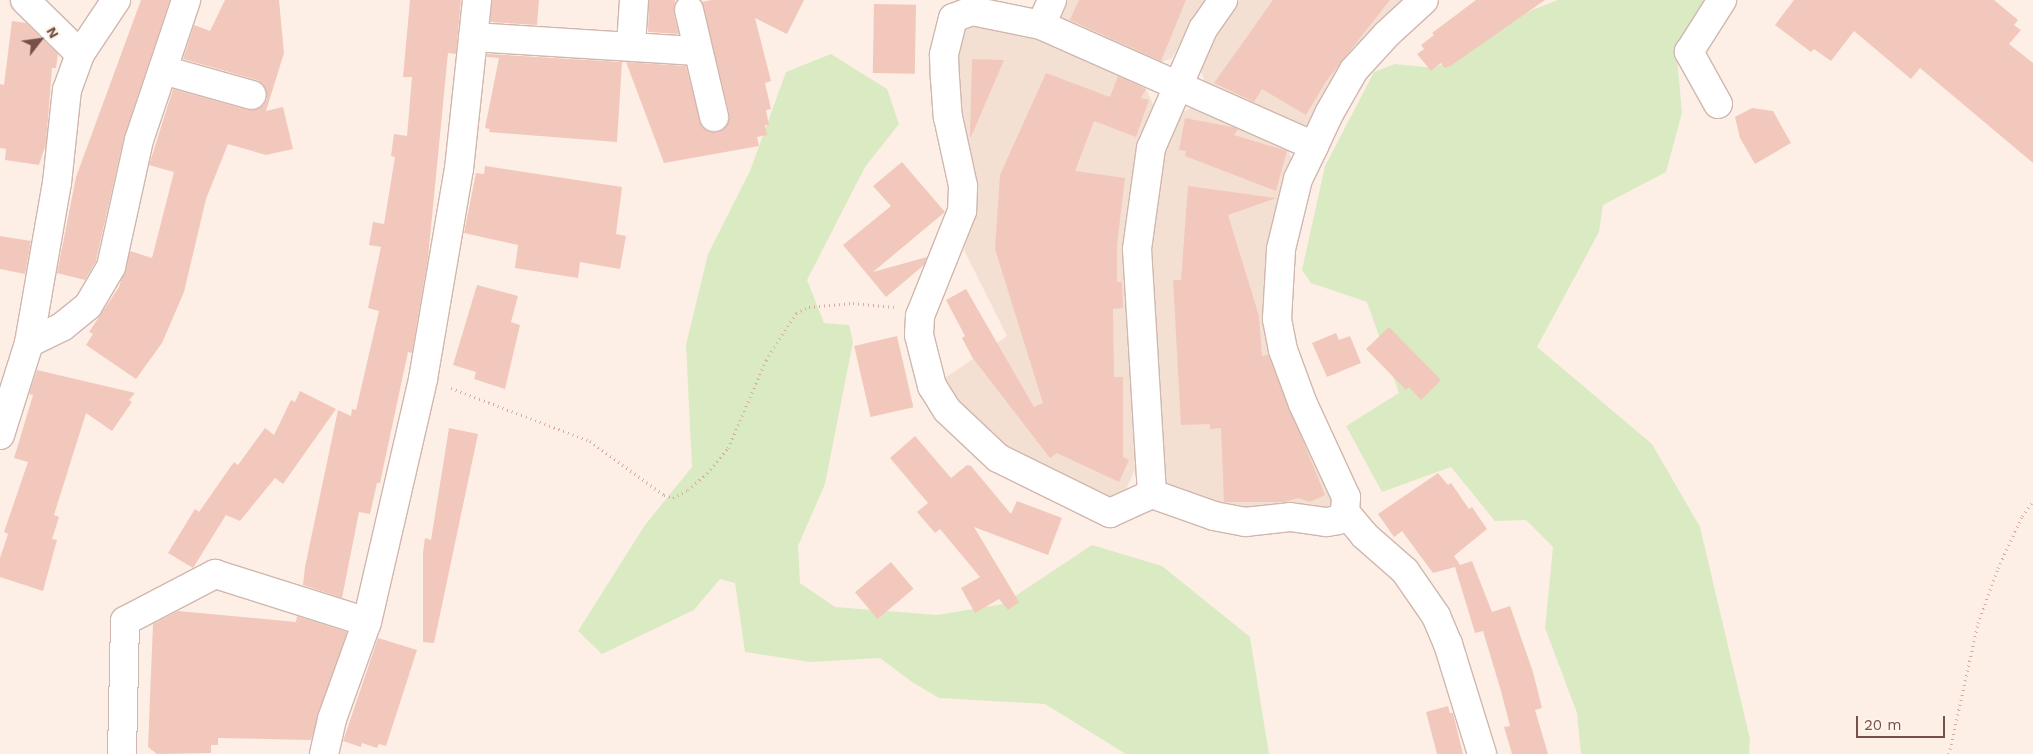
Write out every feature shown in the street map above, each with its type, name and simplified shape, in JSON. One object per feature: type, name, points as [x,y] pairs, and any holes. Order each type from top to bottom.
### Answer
[{"type":"street","points":[[24,0],[80,54]]},
{"type":"street","points":[[0,435],[29,343],[57,183],[62,116],[80,54],[116,0]]},
{"type":"street","points":[[29,343],[62,327],[88,306],[111,267],[139,140],[186,0]]},
{"type":"street","points":[[324,754],[332,719],[368,622],[424,379],[459,169],[477,0]]},
{"type":"street","points":[[631,45],[634,0]]},
{"type":"street","points":[[1152,494],[1138,249],[1150,148],[1203,29],[1223,0]]},
{"type":"street","points":[[1314,146],[1176,86],[1046,12],[972,10],[953,18],[947,32],[945,78],[948,117],[963,186],[962,211],[920,316],[924,362],[932,386],[947,410],[998,458],[1110,513],[1152,494],[1214,516],[1245,522],[1290,517],[1327,522],[1338,520],[1345,512],[1346,497],[1294,380],[1277,319],[1281,249],[1298,179],[1354,70],[1387,34],[1424,0]]},
{"type":"street","points":[[1718,104],[1689,52],[1722,0]]},
{"type":"street","points":[[689,10],[714,117]]},
{"type":"street","points":[[473,37],[631,45],[698,51]]},
{"type":"street","points":[[162,70],[252,95]]},
{"type":"street","points":[[1345,512],[1364,535],[1405,571],[1436,616],[1448,644],[1482,754]]},
{"type":"street","points":[[122,754],[125,621],[215,574],[368,622]]},
{"type":"path","points":[[424,379],[490,401],[590,441],[656,489],[673,498],[688,490],[707,473],[728,448],[766,360],[796,313],[809,307],[875,303],[920,316]]},
{"type":"path","points":[[1949,754],[1978,623],[1998,568],[2022,516],[2033,501]]},
{"type":"shaded area","points":[[1063,0],[1205,0],[1172,58],[1154,65],[1066,28],[1058,11]]},
{"type":"shaded area","points":[[1239,0],[1408,0],[1314,121],[1299,129],[1205,83],[1199,65]]},
{"type":"shaded area","points":[[967,21],[1031,29],[1143,82],[1153,104],[1139,142],[1123,251],[1136,467],[1124,494],[1110,501],[1019,459],[959,406],[942,380],[1007,336],[964,250],[974,211],[955,111],[953,51]]},
{"type":"shaded area","points":[[1196,106],[1286,144],[1293,163],[1268,318],[1335,496],[1331,505],[1321,509],[1238,510],[1174,491],[1163,477],[1152,239],[1159,167],[1176,115]]},
{"type":"green space","points":[[1558,0],[1704,0],[1677,57],[1682,113],[1666,172],[1603,205],[1599,232],[1537,347],[1652,444],[1700,527],[1750,739],[1749,754],[1581,754],[1577,713],[1545,628],[1553,547],[1526,520],[1495,521],[1451,467],[1382,492],[1346,426],[1399,393],[1367,302],[1311,283],[1302,270],[1325,166],[1374,72],[1395,64],[1435,68],[1532,10]]},
{"type":"green space","points":[[831,54],[887,89],[899,124],[865,167],[807,280],[824,323],[849,325],[853,342],[825,484],[798,546],[800,583],[835,607],[937,615],[1003,604],[1092,545],[1162,566],[1250,637],[1269,754],[1126,754],[1045,704],[939,698],[912,682],[880,658],[810,662],[745,652],[735,583],[720,579],[694,610],[602,654],[578,631],[645,525],[692,467],[686,345],[708,254],[750,171],[786,72]]},
{"type":"building","points":[[141,0],[170,0],[124,137],[96,261],[85,280],[57,273],[76,177]]},
{"type":"building","points":[[225,0],[279,0],[284,53],[266,111],[283,107],[293,149],[266,155],[228,144],[206,199],[184,292],[162,343],[136,379],[86,345],[93,334],[89,332],[119,287],[130,251],[152,258],[174,172],[149,165],[173,89],[248,110],[263,106],[267,99],[263,84],[257,80],[183,59],[194,25],[210,31]]},
{"type":"building","points":[[410,0],[461,0],[456,54],[448,53],[428,258],[412,353],[408,352],[380,483],[377,483],[370,514],[359,512],[342,598],[303,585],[305,567],[338,410],[351,416],[352,409],[356,410],[379,311],[368,308],[381,247],[369,245],[373,222],[384,224],[395,157],[391,156],[394,134],[407,136],[412,77],[403,77]]},
{"type":"building","points":[[492,0],[539,0],[537,25],[490,22]]},
{"type":"building","points":[[649,0],[675,0],[674,14],[679,34],[648,32]]},
{"type":"building","points":[[711,0],[804,0],[787,34],[755,18],[771,81],[765,83],[771,109],[766,110],[769,125],[765,125],[767,135],[757,137],[759,146],[664,163],[626,62],[686,66],[702,127],[710,132],[724,129],[729,113],[702,2]]},
{"type":"building","points":[[1079,0],[1186,0],[1161,61],[1070,20]]},
{"type":"building","points":[[1273,0],[1390,0],[1327,80],[1306,115],[1262,89],[1254,102],[1214,83]]},
{"type":"building","points":[[1476,0],[1545,0],[1452,65],[1445,68],[1441,63],[1431,71],[1417,54],[1424,49],[1421,45],[1434,35],[1432,33]]},
{"type":"building","points":[[1794,0],[1994,0],[2018,20],[2014,25],[2021,30],[2009,44],[2033,63],[2033,163],[1920,68],[1911,79],[1854,31],[1831,61],[1814,49],[1811,52],[1775,25]]},
{"type":"building","points":[[874,4],[916,5],[915,74],[873,73]]},
{"type":"building","points":[[12,21],[26,23],[58,54],[56,68],[52,68],[46,144],[39,165],[5,160],[6,149],[0,148],[0,84],[4,85]]},
{"type":"building","points":[[487,54],[622,62],[617,142],[489,132],[490,129],[485,128],[499,58],[487,57]]},
{"type":"building","points":[[972,59],[1004,60],[970,137]]},
{"type":"building","points":[[1046,73],[1110,97],[1118,76],[1146,89],[1141,98],[1149,100],[1136,137],[1094,121],[1075,171],[1125,178],[1117,245],[1117,282],[1122,282],[1123,308],[1113,309],[1114,377],[1123,377],[1123,457],[1129,460],[1119,482],[1057,453],[1050,458],[972,357],[962,338],[965,336],[946,300],[966,289],[1034,407],[1043,403],[995,249],[1000,175]]},
{"type":"building","points":[[1752,108],[1773,111],[1791,143],[1755,164],[1740,138],[1735,117]]},
{"type":"building","points":[[1185,118],[1232,127],[1238,129],[1234,135],[1287,151],[1276,191],[1185,156],[1186,151],[1179,150]]},
{"type":"building","points":[[902,162],[945,212],[873,272],[927,257],[924,265],[886,297],[843,245],[891,206],[873,186]]},
{"type":"building","points":[[485,166],[622,187],[616,234],[626,236],[620,269],[580,262],[578,278],[515,268],[518,245],[464,233],[476,173],[484,174]]},
{"type":"building","points":[[1188,186],[1276,198],[1228,215],[1259,316],[1262,356],[1268,355],[1325,495],[1310,502],[1298,498],[1285,502],[1224,502],[1221,428],[1210,429],[1210,424],[1181,425],[1173,280],[1181,280]]},
{"type":"building","points":[[0,236],[31,241],[25,274],[0,269]]},
{"type":"building","points":[[477,285],[518,296],[511,322],[520,325],[505,389],[474,379],[476,372],[453,365]]},
{"type":"building","points":[[1389,327],[1441,380],[1421,400],[1409,387],[1406,390],[1366,349]]},
{"type":"building","points":[[1336,333],[1339,340],[1350,336],[1361,363],[1327,377],[1312,343]]},
{"type":"building","points":[[897,336],[913,407],[871,417],[854,346]]},
{"type":"building","points":[[37,370],[135,393],[129,400],[132,402],[112,431],[86,413],[54,515],[59,517],[52,539],[57,540],[43,591],[0,577],[0,558],[8,534],[4,532],[28,462],[14,458],[33,395],[29,394]]},
{"type":"building","points":[[300,391],[336,409],[283,484],[275,478],[240,521],[226,515],[193,568],[168,553],[195,509],[199,512],[234,462],[238,465],[265,428],[274,435],[291,400],[295,402]]},
{"type":"building","points":[[449,428],[478,434],[434,643],[423,642],[423,553],[425,538],[431,540]]},
{"type":"building","points":[[915,436],[951,478],[967,465],[971,466],[1011,514],[1017,501],[1062,518],[1048,555],[974,527],[1019,602],[1008,610],[999,599],[975,613],[961,588],[980,577],[940,529],[935,533],[917,512],[928,503],[890,458]]},
{"type":"building","points":[[1438,473],[1448,485],[1451,483],[1469,509],[1472,507],[1487,529],[1454,556],[1460,565],[1472,561],[1492,612],[1510,606],[1533,672],[1542,708],[1535,710],[1548,754],[1512,754],[1504,727],[1510,726],[1483,631],[1475,633],[1455,567],[1433,573],[1402,531],[1394,537],[1378,514]]},
{"type":"building","points":[[891,562],[913,589],[877,619],[855,592]]},
{"type":"building","points":[[178,611],[296,622],[297,616],[347,632],[311,740],[218,738],[218,745],[211,745],[211,753],[157,754],[148,747],[153,624]]},
{"type":"building","points":[[378,638],[417,650],[386,746],[379,744],[377,748],[362,743],[361,747],[343,741]]},
{"type":"building","points":[[1448,706],[1450,713],[1453,713],[1463,754],[1437,754],[1426,712]]}]
